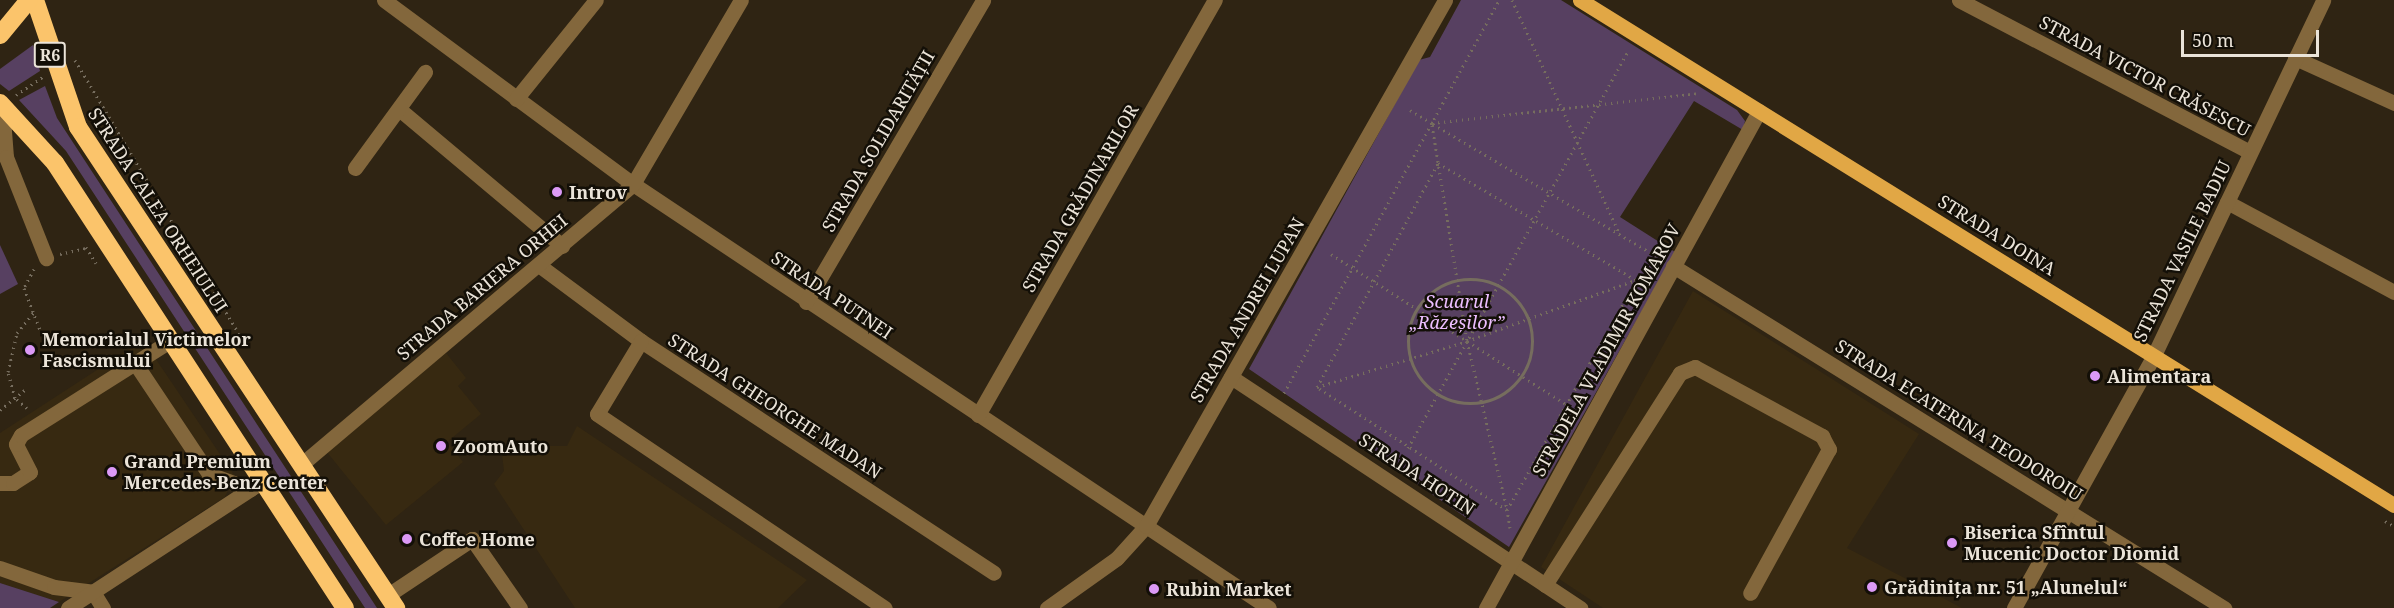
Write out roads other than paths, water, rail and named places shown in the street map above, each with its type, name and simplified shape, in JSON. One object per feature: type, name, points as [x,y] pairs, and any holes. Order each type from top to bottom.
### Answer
[{"type":"highway","points":[[0,35],[29,0]]},
{"type":"highway","name":"STRADA CALEA ORHEIULUI","points":[[35,0],[78,127],[303,463],[392,602]]},
{"type":"highway","points":[[1,104],[55,163],[171,340],[256,485],[345,608]]},
{"type":"main road","name":"STRADA DOINA","points":[[1580,0],[2394,505]]},
{"type":"street","name":"STRADA PUTNEI","points":[[384,0],[633,184],[806,302],[1269,608]]},
{"type":"street","points":[[516,99],[596,0]]},
{"type":"street","name":"STRADA BARIERA ORHEI","points":[[303,463],[540,266],[633,184],[741,0]]},
{"type":"street","name":"STRADA SOLIDARITĂȚII","points":[[806,302],[983,0]]},
{"type":"street","name":"STRADA GRĂDINARILOR","points":[[978,414],[1215,0]]},
{"type":"street","name":"STRADA ANDREI LUPAN","points":[[1047,608],[1117,558],[1146,526],[1445,0]]},
{"type":"street","name":"STRADA VICTOR CRĂSESCU","points":[[1959,0],[2250,152]]},
{"type":"street","name":"STRADA VASILE BADIU","points":[[2014,608],[2154,355],[2323,0]]},
{"type":"street","points":[[2295,58],[2394,103]]},
{"type":"street","points":[[355,168],[425,72]]},
{"type":"street","points":[[1,104],[6,158],[46,258]]},
{"type":"street","points":[[399,109],[562,246]]},
{"type":"street","name":"STRADELA VLADIMIR KOMAROV","points":[[1486,608],[1759,111]]},
{"type":"street","points":[[2227,202],[2394,292]]},
{"type":"street","name":"STRADA GHEORGHE MADAN","points":[[540,266],[641,341],[994,573]]},
{"type":"street","name":"STRADA ECATERINA TEODOROIU","points":[[1673,266],[2224,608]]},
{"type":"street","points":[[0,483],[13,483],[30,472],[16,444],[21,435],[171,340]]},
{"type":"street","points":[[641,341],[597,414],[885,608]]},
{"type":"street","points":[[135,363],[209,474],[256,485]]},
{"type":"street","points":[[1545,585],[1680,373],[1695,367],[1822,436],[1829,449],[1750,593]]},
{"type":"street","name":"STRADA HOTIN","points":[[1231,377],[1514,560],[1545,585],[1580,608]]},
{"type":"street","points":[[68,608],[256,485]]},
{"type":"street","points":[[392,602],[472,539],[520,608]]},
{"type":"street","points":[[0,568],[54,587],[93,592]]},
{"type":"street","points":[[93,592],[103,608]]},
{"type":"place","name":"Introv","points":[[557,192]]},
{"type":"place","name":"Memorialul Victimelor Fascismului","points":[[30,350]]},
{"type":"place","name":"Alimentara","points":[[2095,376]]},
{"type":"place","name":"ZoomAuto","points":[[441,446]]},
{"type":"place","name":"Grand Premium Mercedes-Benz Center","points":[[112,472]]},
{"type":"place","name":"Coffee Home","points":[[407,539]]},
{"type":"place","name":"Biserica Sfîntul Mucenic Doctor Diomid","points":[[1952,543]]},
{"type":"place","name":"Grădinița nr. 51 „Alunelul“","points":[[1872,587]]},
{"type":"place","name":"Rubin Market","points":[[1154,589]]},
{"type":"park label","name":"Scuarul „Răzeșilor”","points":[[1457,312]]}]
